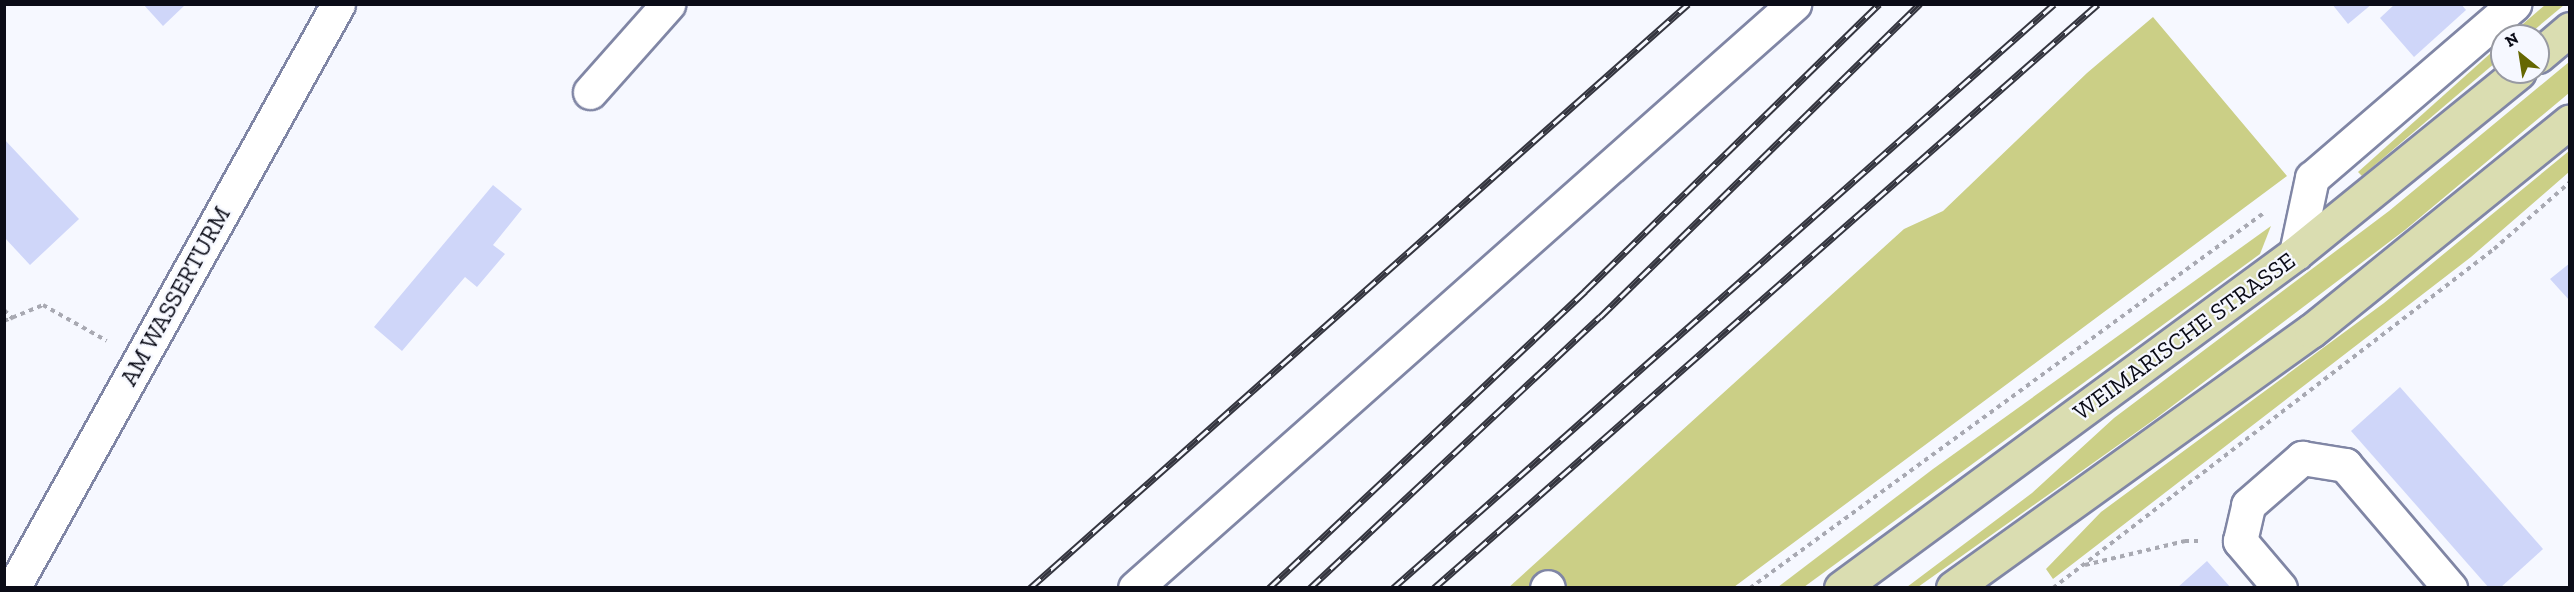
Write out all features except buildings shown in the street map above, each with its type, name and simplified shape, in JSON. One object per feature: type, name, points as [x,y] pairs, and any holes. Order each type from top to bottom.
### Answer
[{"type":"main road","points":[[2550,46],[2570,28]]},
{"type":"main road","name":"WEIMARISCHE STRASSE","points":[[1841,588],[2296,253],[2504,84]]},
{"type":"main road","points":[[1953,588],[2311,331],[2570,122]]},
{"type":"street","name":"AM WASSERTURM","points":[[12,588],[338,4]]},
{"type":"street","points":[[590,92],[668,4]]},
{"type":"street","points":[[1135,588],[1794,4]]},
{"type":"street","points":[[2296,253],[2312,178],[2514,4]]},
{"type":"street","points":[[2280,588],[2240,541],[2247,505],[2302,458],[2345,465],[2450,588]]},
{"type":"path","points":[[1750,588],[2312,178]]},
{"type":"path","points":[[2053,588],[2485,256],[2570,182]]},
{"type":"path","points":[[4,321],[13,320],[43,306],[140,358]]},
{"type":"path","points":[[4,310],[13,320]]},
{"type":"path","points":[[2081,566],[2185,541],[2240,541]]},
{"type":"green space","points":[[2545,5],[2564,5],[2541,24],[2523,24]]},
{"type":"green space","points":[[2153,17],[2287,176],[1734,587],[1508,588],[1904,229],[1943,211],[2087,73]]},
{"type":"green space","points":[[2490,54],[2490,67],[2362,176],[2358,172]]},
{"type":"green space","points":[[2569,62],[2569,93],[2405,230],[2155,419],[1918,587],[1907,587],[2032,493],[2114,418],[2389,211],[2542,84],[2550,84],[2550,78]]},
{"type":"green space","points":[[2569,151],[2569,172],[2471,257],[2053,579],[2046,569],[2101,512],[2384,303]]},
{"type":"green space","points":[[2271,226],[2260,254],[1804,587],[1778,587],[1933,469]]},
{"type":"railway","points":[[1030,588],[1688,4]]},
{"type":"railway","points":[[1269,588],[1585,291],[1879,4]]},
{"type":"railway","points":[[1310,588],[1600,317],[1920,4]]},
{"type":"railway","points":[[1393,588],[2054,4]]},
{"type":"railway","points":[[1434,588],[2098,4]]}]
